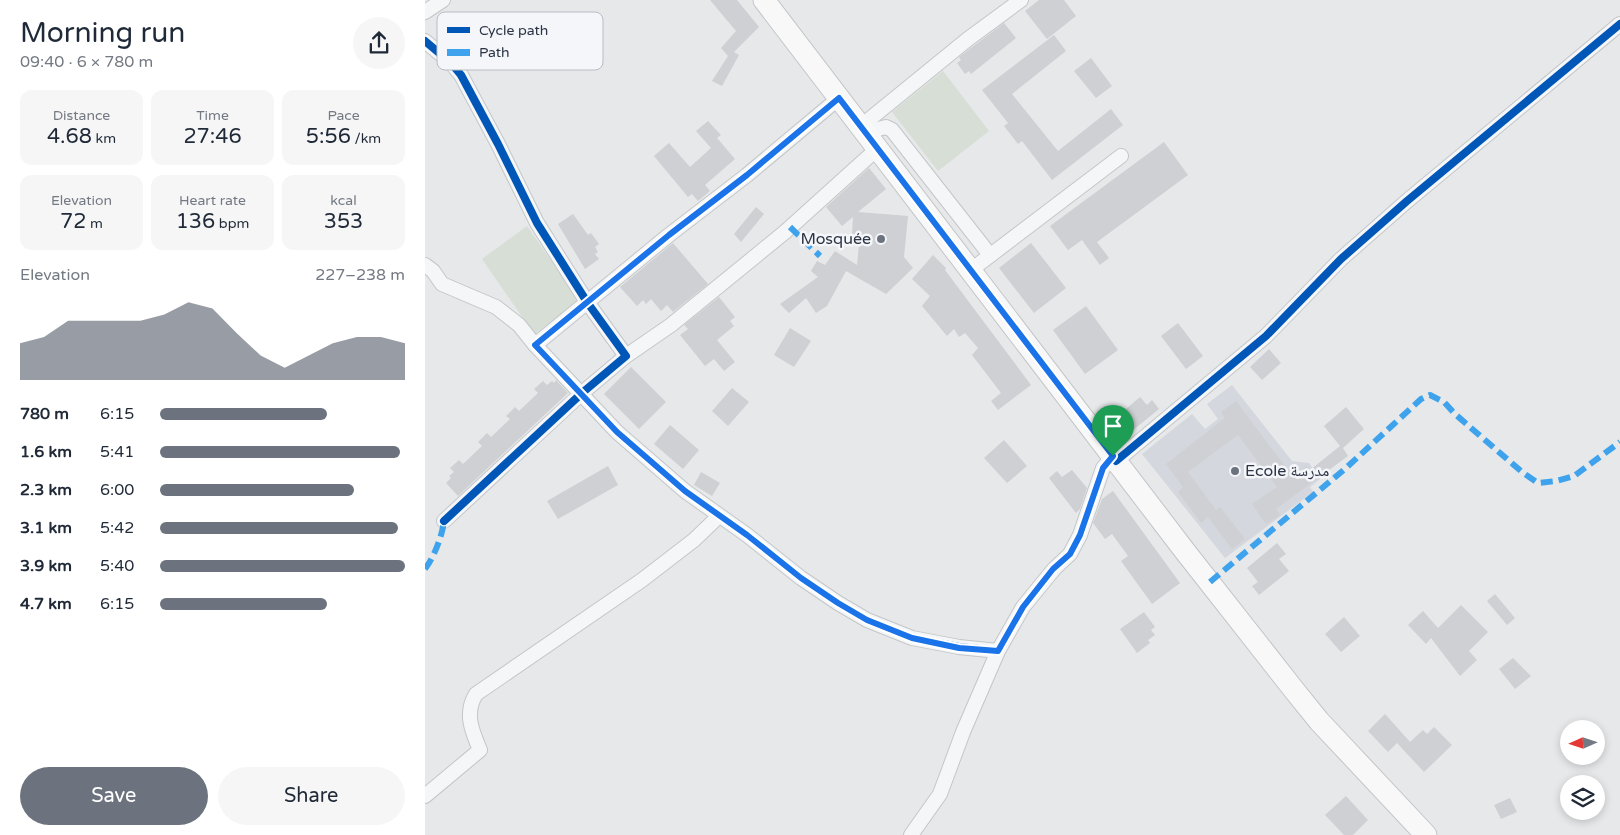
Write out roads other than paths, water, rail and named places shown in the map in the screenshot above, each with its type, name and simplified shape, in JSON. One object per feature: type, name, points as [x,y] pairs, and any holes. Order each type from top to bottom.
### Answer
[{"type":"main road","points":[[763,0],[1319,721],[1426,835]]},
{"type":"street","points":[[425,12],[443,0]]},
{"type":"street","points":[[444,522],[582,393],[626,356],[671,325],[785,232],[868,137],[968,39],[1021,0]]},
{"type":"street","points":[[911,835],[940,794],[963,732],[998,651],[1023,607],[1053,569],[1070,554],[1080,535],[1103,468],[1266,336],[1341,259],[1399,208],[1620,24]]},
{"type":"street","points":[[425,41],[437,51]]},
{"type":"street","points":[[456,70],[498,144],[537,223],[587,302],[626,356]]},
{"type":"street","points":[[535,345],[669,235],[747,175],[839,98]]},
{"type":"street","points":[[868,137],[878,129],[885,127],[892,130],[990,255]]},
{"type":"street","points":[[971,270],[1121,156]]},
{"type":"street","points":[[425,265],[433,270],[442,284],[497,307],[519,325],[535,345],[617,432],[685,491],[747,535],[801,578],[838,603],[867,620],[934,644],[998,651]]},
{"type":"street","points":[[425,796],[480,750],[469,721],[469,711],[476,694],[642,580],[694,540],[719,516]]},
{"type":"place","name":"Mosquée","points":[[881,239]]},
{"type":"place","name":"Ecole مدرسة","points":[[1235,471]]}]
